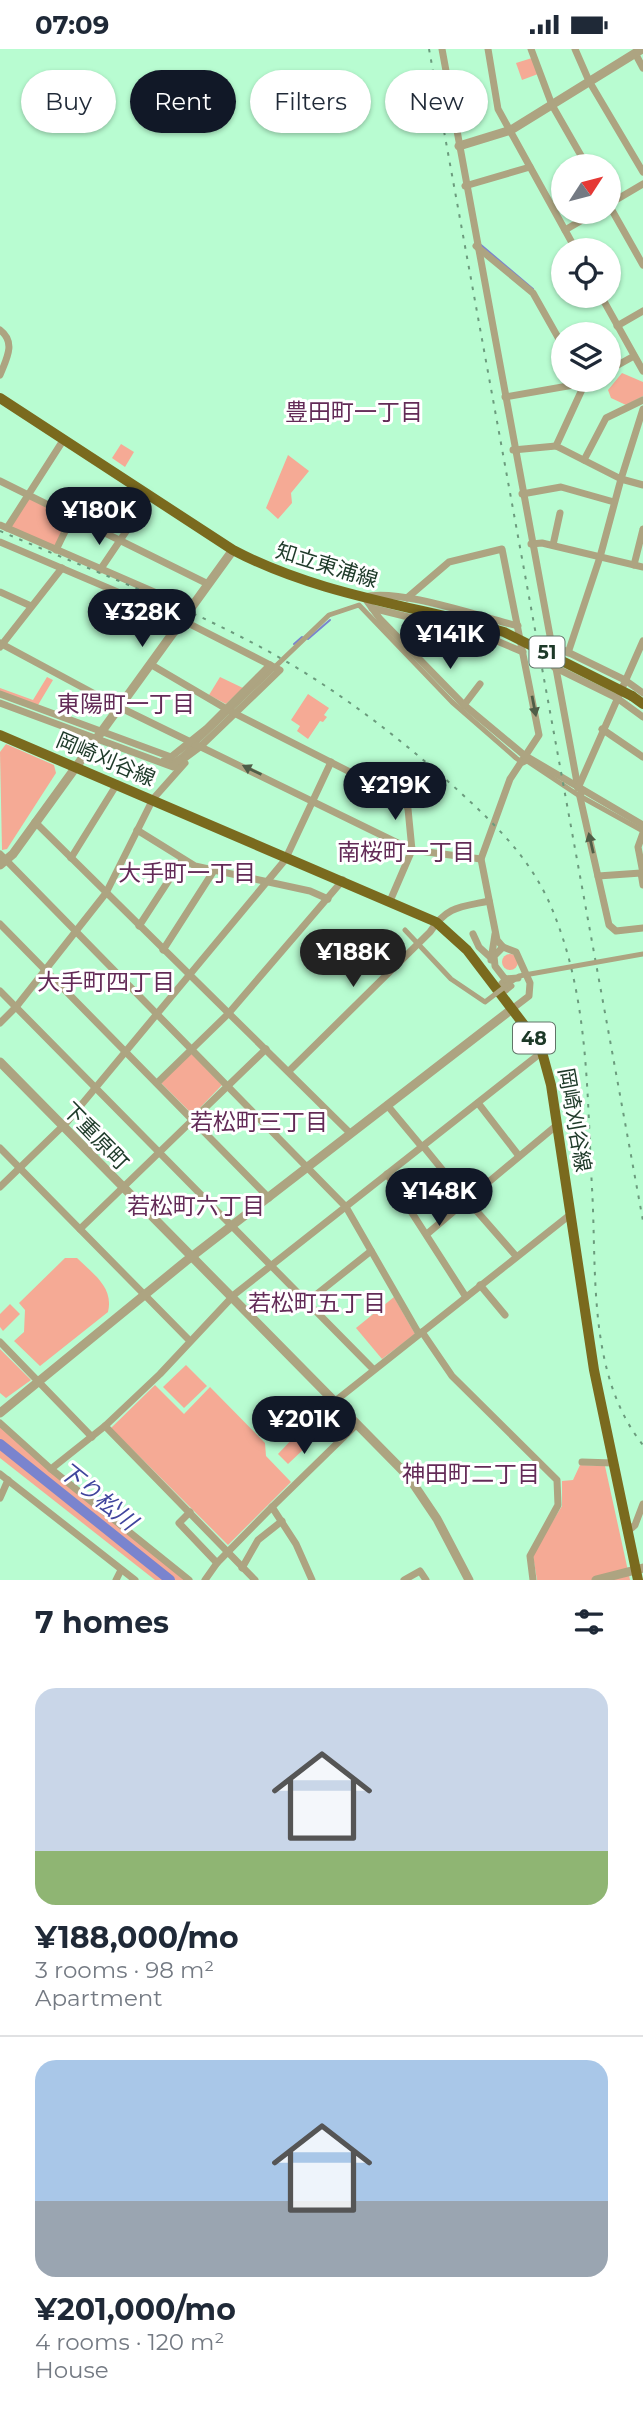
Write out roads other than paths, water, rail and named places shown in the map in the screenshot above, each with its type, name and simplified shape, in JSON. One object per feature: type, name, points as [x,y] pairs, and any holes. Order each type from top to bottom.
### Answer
[{"type":"main road","points":[[0,398],[233,550]]},
{"type":"main road","name":"知立東浦線","points":[[233,550],[287,577],[504,632],[614,685],[643,705]]},
{"type":"main road","name":"岡崎刈谷線","points":[[2,739],[117,783],[390,901],[436,922],[467,950],[542,1052],[557,1125],[594,1370],[627,1532],[638,1567]]},
{"type":"street","points":[[442,49],[554,667],[609,925],[616,931],[641,928]]},
{"type":"street","points":[[488,49],[498,109],[569,238]]},
{"type":"street","points":[[531,49],[552,105],[580,154]]},
{"type":"street","points":[[575,49],[589,81],[643,172]]},
{"type":"street","points":[[459,146],[511,130],[638,51],[643,68]]},
{"type":"street","points":[[466,186],[530,167]]},
{"type":"street","points":[[621,198],[643,184]]},
{"type":"street","points":[[565,230],[575,224]]},
{"type":"street","points":[[620,224],[643,265]]},
{"type":"street","points":[[476,245],[533,293],[551,325]]},
{"type":"street","points":[[621,324],[643,311]]},
{"type":"street","points":[[0,330],[9,336],[11,343],[0,375]]},
{"type":"street","points":[[621,333],[643,371]]},
{"type":"street","points":[[621,363],[634,356]]},
{"type":"street","points":[[505,397],[551,388]]},
{"type":"street","points":[[556,446],[581,392]]},
{"type":"street","points":[[584,460],[606,418],[643,400]]},
{"type":"street","points":[[568,653],[600,557],[643,409]]},
{"type":"street","points":[[64,439],[28,495],[3,526],[191,608]]},
{"type":"street","points":[[513,450],[556,446],[621,479],[643,485]]},
{"type":"street","points":[[0,481],[208,585]]},
{"type":"street","points":[[522,494],[561,487],[614,502]]},
{"type":"street","points":[[100,570],[150,496]]},
{"type":"street","points":[[553,545],[560,513]]},
{"type":"street","points":[[56,550],[72,517]]},
{"type":"street","points":[[634,565],[643,529]]},
{"type":"street","points":[[0,542],[182,620],[275,668]]},
{"type":"street","points":[[531,544],[553,545],[643,567]]},
{"type":"street","points":[[407,598],[449,562],[502,549],[539,735],[522,758],[481,859],[494,931],[490,957]]},
{"type":"street","points":[[4,863],[77,767],[233,550]]},
{"type":"street","points":[[62,568],[1,645],[119,707],[412,850],[481,859]]},
{"type":"street","points":[[0,591],[32,606]]},
{"type":"street","points":[[518,626],[407,598],[378,593],[364,597],[371,608],[464,705],[522,758]]},
{"type":"street","points":[[0,1023],[16,1007],[106,893],[153,799],[195,744],[329,615],[359,605],[452,702],[522,758],[643,832],[638,847],[643,885]]},
{"type":"street","points":[[371,608],[485,636],[523,652]]},
{"type":"street","points":[[551,644],[625,680],[643,693]]},
{"type":"street","points":[[580,792],[602,729],[641,645]]},
{"type":"street","points":[[150,664],[230,711],[403,799],[408,809],[412,850],[390,901]]},
{"type":"street","points":[[554,667],[617,698],[643,717]]},
{"type":"street","points":[[464,705],[481,684]]},
{"type":"street","points":[[0,699],[99,736],[171,757],[195,744]]},
{"type":"street","points":[[602,729],[643,757]]},
{"type":"street","points":[[0,1187],[63,1126],[288,856],[331,762]]},
{"type":"street","points":[[71,858],[117,783]]},
{"type":"street","points":[[580,792],[643,824]]},
{"type":"street","points":[[35,822],[350,1133]]},
{"type":"street","points":[[137,830],[182,860],[213,872],[310,891],[328,899]]},
{"type":"street","points":[[0,854],[4,863],[76,930],[346,1207],[421,1333],[452,1376],[557,1480],[558,1504],[530,1556],[533,1580]]},
{"type":"street","points":[[139,926],[182,860]]},
{"type":"street","points":[[163,950],[213,872]]},
{"type":"street","points":[[598,876],[642,873]]},
{"type":"street","points":[[157,1083],[228,1014],[343,880]]},
{"type":"street","points":[[289,1071],[452,908],[489,901]]},
{"type":"street","points":[[0,924],[269,1198]]},
{"type":"street","points":[[405,930],[451,979],[485,1002],[519,976],[643,954]]},
{"type":"street","points":[[0,1413],[192,1257],[524,1000],[532,990],[525,966],[516,952],[503,947],[494,931]]},
{"type":"street","points":[[492,947],[483,945],[475,933],[479,947],[509,981],[520,976],[525,966]]},
{"type":"street","points":[[495,966],[494,956],[503,947]]},
{"type":"street","points":[[543,964],[544,972]]},
{"type":"street","points":[[0,991],[373,1369]]},
{"type":"street","points":[[80,1229],[266,1049]]},
{"type":"street","points":[[51,1469],[105,1426],[232,1298],[542,1052]]},
{"type":"street","name":"下重原町","points":[[0,1062],[423,1495],[469,1580]]},
{"type":"street","points":[[478,1103],[519,1156]]},
{"type":"street","points":[[387,1105],[516,1256]]},
{"type":"street","points":[[426,1234],[557,1125]]},
{"type":"street","points":[[0,1148],[190,1341]]},
{"type":"street","points":[[387,1174],[466,1297]]},
{"type":"street","points":[[334,1402],[571,1214]]},
{"type":"street","points":[[307,1302],[371,1251]]},
{"type":"street","points":[[480,1285],[505,1315]]},
{"type":"street","points":[[0,1342],[92,1437]]},
{"type":"street","points":[[0,1423],[51,1469],[189,1580]]},
{"type":"street","points":[[205,1580],[227,1552],[356,1425]]},
{"type":"street","points":[[105,1426],[255,1580]]},
{"type":"street","points":[[582,1462],[613,1463]]},
{"type":"street","points":[[0,1474],[135,1580]]},
{"type":"street","points":[[0,1498],[8,1480]]},
{"type":"street","points":[[627,1532],[635,1525],[643,1504]]},
{"type":"street","points":[[272,1507],[313,1580]]},
{"type":"street","points":[[190,1513],[179,1523],[217,1563]]},
{"type":"street","points":[[242,1568],[258,1540],[282,1521]]},
{"type":"street","points":[[596,1580],[638,1567]]},
{"type":"street","points":[[116,1580],[121,1570]]},
{"type":"street","points":[[404,1580],[421,1570],[426,1580]]},
{"type":"waterway","points":[[481,245],[533,289]]},
{"type":"waterway","points":[[308,639],[330,620]]},
{"type":"waterway","points":[[294,644],[302,637]]},
{"type":"waterway","name":"下り松川","points":[[0,1444],[170,1580]]},
{"type":"railway","points":[[429,49],[643,1221]]},
{"type":"railway","points":[[0,531],[188,611],[249,641],[329,688],[451,784],[483,814],[525,861],[556,919],[575,984],[587,1086],[598,1322],[612,1387],[625,1417],[643,1445]]},
{"type":"district","name":"豊田町一丁目","points":[[354,412]]},
{"type":"district","name":"東陽町一丁目","points":[[126,704]]},
{"type":"district","name":"南桜町一丁目","points":[[406,852]]},
{"type":"district","name":"大手町一丁目","points":[[187,873]]},
{"type":"district","name":"大手町四丁目","points":[[106,982]]},
{"type":"district","name":"若松町三丁目","points":[[259,1122]]},
{"type":"district","name":"若松町六丁目","points":[[196,1206]]},
{"type":"district","name":"若松町五丁目","points":[[317,1303]]},
{"type":"district","name":"神田町二丁目","points":[[471,1474]]}]
